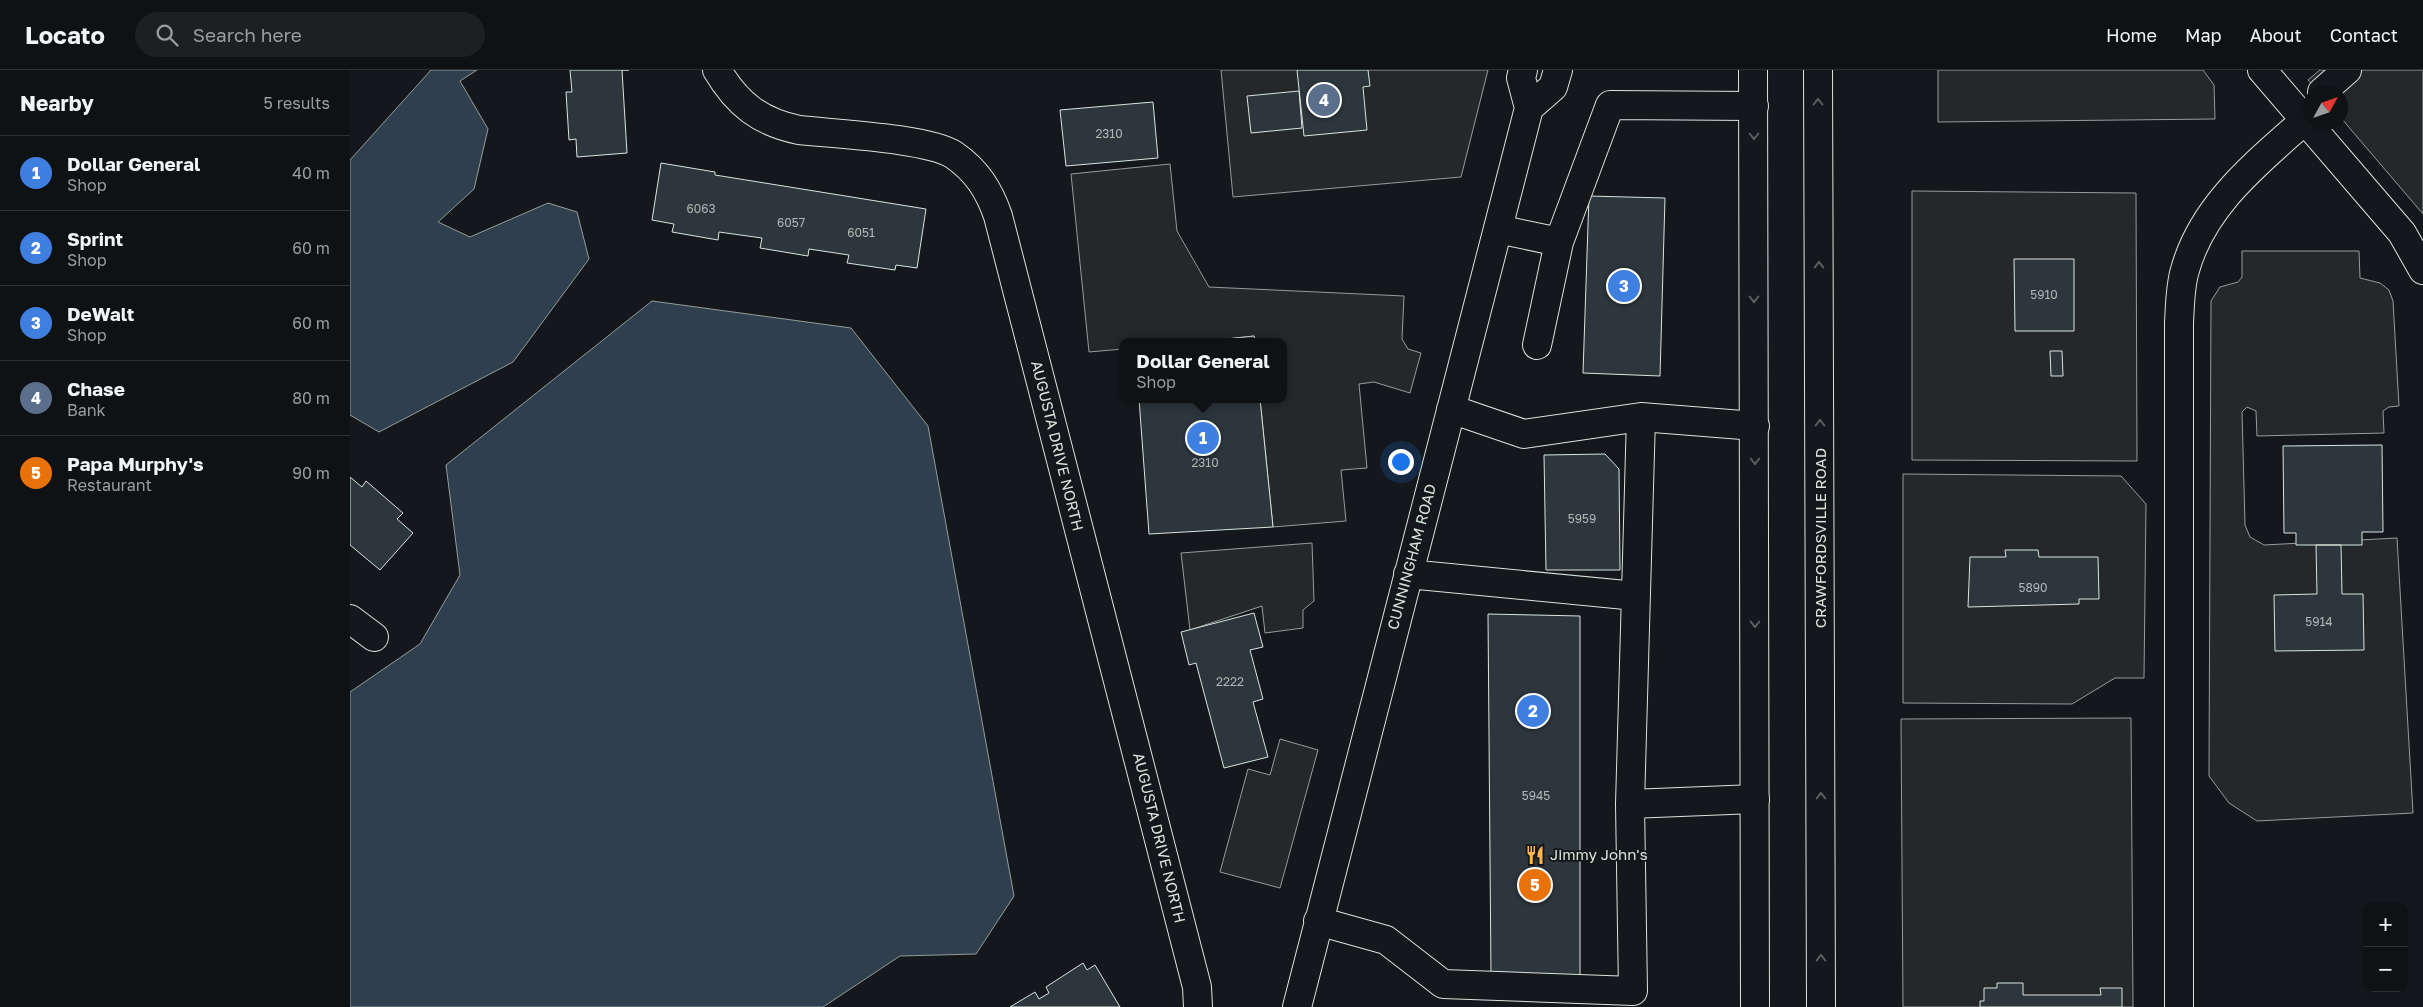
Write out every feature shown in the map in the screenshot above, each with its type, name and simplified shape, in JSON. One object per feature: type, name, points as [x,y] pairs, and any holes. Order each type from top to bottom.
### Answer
[{"type":"street","name":"AUGUSTA DRIVE NORTH","points":[[717,70],[735,96],[757,116],[784,127],[799,130],[916,142],[953,154],[973,171],[989,191],[998,216],[1197,987],[1198,1007]]},
{"type":"street","name":"CUNNINGHAM ROAD","points":[[1296,1007],[1529,108],[1521,78],[1522,70]]},
{"type":"street","points":[[1529,108],[1553,87],[1558,70]]},
{"type":"street","points":[[1753,70],[1755,1007]]},
{"type":"street","name":"CRAWFORDSVILLE ROAD","points":[[1818,70],[1821,1007]]},
{"type":"street","points":[[2262,70],[2303,110]]},
{"type":"street","points":[[2330,85],[2347,70]]},
{"type":"street","points":[[1537,345],[1559,242],[1610,105],[1754,106]]},
{"type":"street","points":[[2179,1007],[2178,323],[2184,270],[2203,226],[2235,183],[2303,114]]},
{"type":"street","points":[[2319,130],[2402,233],[2423,270]]},
{"type":"street","points":[[1498,228],[1559,242]]},
{"type":"street","points":[[1451,410],[1524,434],[1640,417],[1755,426]]},
{"type":"street","points":[[1318,921],[1386,940],[1443,984],[1633,991],[1630,804],[1640,417]]},
{"type":"street","points":[[1408,574],[1636,596]]},
{"type":"street","points":[[350,619],[374,637]]},
{"type":"street","points":[[1630,804],[1755,799]]},
{"type":"shaded area","points":[[1221,70],[1488,70],[1461,177],[1233,197]]},
{"type":"shaded area","points":[[1938,70],[2203,70],[2214,85],[2215,119],[1938,122]]},
{"type":"shaded area","points":[[2320,70],[2423,70],[2423,214],[2348,126],[2348,85],[2313,85],[2308,80]]},
{"type":"shaded area","points":[[1170,164],[1177,231],[1209,287],[1404,296],[1402,339],[1408,349],[1421,353],[1410,393],[1374,382],[1359,384],[1367,468],[1341,470],[1346,521],[1273,527],[1260,403],[1287,403],[1287,338],[1254,338],[1254,336],[1235,338],[1119,338],[1119,349],[1089,352],[1071,174]]},
{"type":"shaded area","points":[[1912,191],[2136,193],[2137,461],[1912,460]]},
{"type":"shaded area","points":[[2242,251],[2359,251],[2360,278],[2380,283],[2389,290],[2393,301],[2399,406],[2389,407],[2383,411],[2384,433],[2257,436],[2256,411],[2247,407],[2242,412],[2245,525],[2250,537],[2264,545],[2397,538],[2413,813],[2257,821],[2229,803],[2209,776],[2211,301],[2220,287],[2238,282],[2242,277]]},
{"type":"shaded area","points":[[1903,474],[2121,476],[2146,504],[2144,678],[2115,678],[2072,704],[1903,703]]},
{"type":"shaded area","points":[[1312,543],[1314,601],[1303,610],[1303,628],[1265,633],[1262,606],[1190,630],[1181,553]]},
{"type":"shaded area","points":[[2131,718],[2133,1007],[1903,1007],[1901,719]]},
{"type":"shaded area","points":[[1280,739],[1318,750],[1280,888],[1220,872],[1248,769],[1270,775]]},
{"type":"water","points":[[431,70],[477,70],[460,81],[488,129],[474,189],[438,222],[470,237],[548,203],[577,212],[589,259],[513,362],[379,432],[350,415],[350,160]]},
{"type":"water","points":[[652,301],[851,328],[928,426],[1014,896],[976,954],[900,956],[823,1007],[350,1007],[350,692],[420,644],[460,575],[446,465]]},
{"type":"building","points":[[570,70],[622,70],[627,153],[577,157],[576,139],[569,140],[566,92],[572,92]]},
{"type":"building","points":[[1297,70],[1368,70],[1370,86],[1363,87],[1367,130],[1304,136]]},
{"type":"building","points":[[1299,91],[1302,128],[1251,133],[1247,96]]},
{"type":"building","points":[[1153,102],[1158,158],[1066,166],[1060,110]]},
{"type":"building","points":[[661,163],[715,172],[715,175],[926,209],[917,268],[896,265],[895,270],[847,263],[849,255],[809,249],[808,256],[760,248],[762,238],[719,232],[718,240],[672,232],[674,224],[652,220]]},
{"type":"building","points":[[1589,196],[1665,198],[1660,376],[1583,373]]},
{"type":"building","points":[[2014,259],[2074,259],[2074,331],[2015,331]]},
{"type":"building","points":[[1254,336],[1254,338],[1235,338]]},
{"type":"building","points":[[2050,351],[2062,351],[2063,376],[2051,376]]},
{"type":"building","points":[[1139,403],[1260,403],[1273,527],[1149,534]]},
{"type":"building","points":[[2382,445],[2383,532],[2362,532],[2362,545],[2296,545],[2296,533],[2284,533],[2283,446]]},
{"type":"building","points":[[1605,454],[1619,469],[1620,570],[1546,570],[1544,455]]},
{"type":"building","points":[[350,477],[362,487],[366,481],[403,513],[397,519],[413,533],[380,570],[350,545]]},
{"type":"building","points":[[2316,545],[2341,545],[2342,594],[2363,594],[2364,650],[2275,651],[2274,595],[2317,594]]},
{"type":"building","points":[[2005,550],[2038,550],[2039,557],[2098,557],[2099,599],[2079,599],[2079,604],[1968,607],[1970,557],[2006,557]]},
{"type":"building","points":[[1254,613],[1263,647],[1250,650],[1263,699],[1253,702],[1268,757],[1224,768],[1196,663],[1189,665],[1181,632]]},
{"type":"building","points":[[1488,614],[1580,616],[1580,975],[1491,976]]},
{"type":"building","points":[[1083,963],[1087,970],[1095,965],[1120,1007],[1010,1007],[1035,992],[1039,999],[1049,993],[1046,987]]},
{"type":"building","points":[[1997,983],[2023,983],[2023,995],[2101,995],[2100,988],[2122,988],[2122,1007],[1980,1007],[1980,1001],[1984,1001],[1984,988],[1997,988]]},
{"type":"place","name":"Chase","points":[[1324,100]]},
{"type":"place","name":"DeWalt","points":[[1624,286]]},
{"type":"place","name":"Dollar General","points":[[1203,438]]},
{"type":"place","name":"Sprint","points":[[1533,711]]},
{"type":"place","name":"Jimmy John's","points":[[1535,855]]},
{"type":"place","name":"Papa Murphy's","points":[[1535,885]]}]
